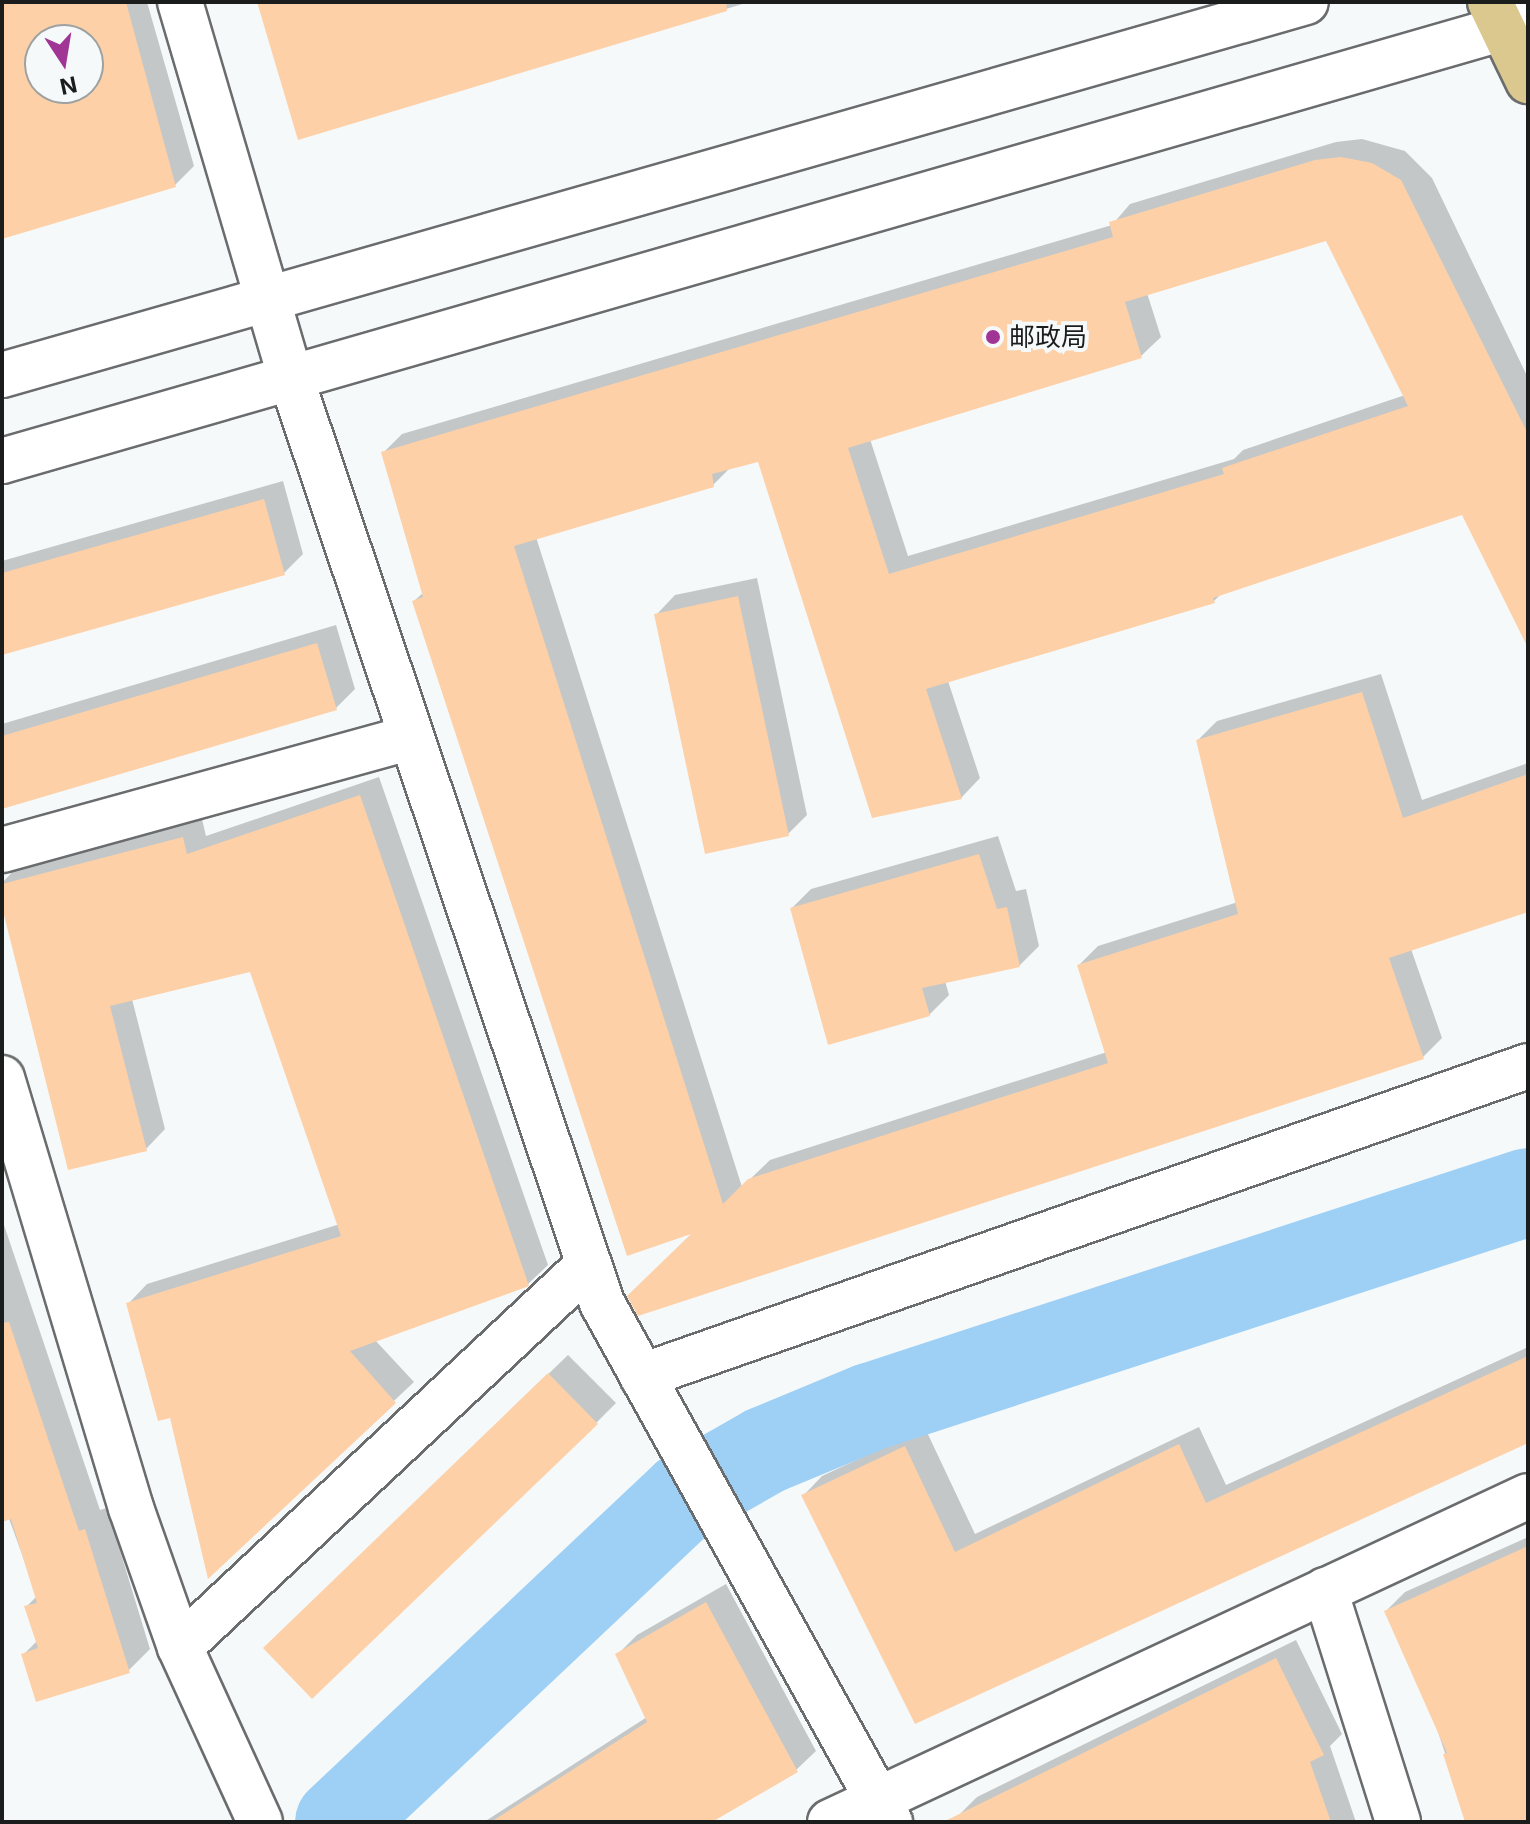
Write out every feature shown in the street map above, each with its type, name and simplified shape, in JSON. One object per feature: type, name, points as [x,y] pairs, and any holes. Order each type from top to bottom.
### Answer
[{"type":"main road","points":[[1507,18],[1528,81]]},
{"type":"street","points":[[180,2],[291,378],[408,738],[602,1303],[883,1810]]},
{"type":"street","points":[[2,375],[1306,2]]},
{"type":"street","points":[[2,461],[1507,18]]},
{"type":"street","points":[[2,850],[408,738]]},
{"type":"street","points":[[646,1383],[1528,1066]]},
{"type":"street","points":[[2,1078],[131,1508],[180,1647],[260,1822]]},
{"type":"street","points":[[180,1647],[588,1265]]},
{"type":"street","points":[[830,1822],[883,1810],[1325,1590],[1528,1496]]},
{"type":"street","points":[[1325,1590],[1398,1822]]},
{"type":"building","points":[[2,2],[126,2],[176,187],[2,239]]},
{"type":"building","points":[[257,2],[726,2],[727,11],[298,140]]},
{"type":"building","points":[[1341,157],[1372,163],[1401,180],[1528,434],[1528,648],[1462,515],[1213,598],[1215,603],[926,689],[962,799],[872,818],[758,462],[712,474],[714,487],[514,546],[723,1204],[748,1179],[1108,1063],[1077,965],[1238,914],[1196,740],[1362,692],[1403,818],[1528,774],[1528,912],[1389,958],[1424,1059],[638,1316],[627,1296],[691,1234],[627,1256],[412,601],[423,597],[381,452],[1113,237],[1109,222],[1315,160]],"holes":[[[1326,241],[1408,406],[1222,468],[1224,474],[889,574],[848,448],[1142,358],[1125,302]]]},
{"type":"building","points":[[264,499],[285,575],[2,655],[2,573]]},
{"type":"building","points":[[738,596],[789,836],[705,854],[654,614]]},
{"type":"building","points":[[317,643],[337,710],[2,809],[2,736]]},
{"type":"building","points":[[360,795],[529,1286],[350,1351],[396,1403],[208,1579],[170,1418],[158,1421],[126,1303],[341,1236],[250,972],[110,1006],[147,1151],[68,1170],[2,907],[2,884],[183,837],[187,854]]},
{"type":"building","points":[[979,854],[997,909],[1007,907],[1020,967],[922,988],[930,1016],[828,1045],[790,908]]},
{"type":"building","points":[[9,1322],[79,1531],[85,1529],[130,1673],[36,1702],[21,1654],[38,1648],[24,1606],[37,1603],[11,1519],[2,1522],[2,1323]]},
{"type":"building","points":[[1528,1356],[1528,1443],[915,1724],[801,1495],[905,1446],[955,1552],[1179,1444],[1206,1503]]},
{"type":"building","points":[[548,1373],[598,1424],[312,1699],[263,1648]]},
{"type":"building","points":[[1528,1546],[1528,1822],[1465,1822],[1443,1754],[1447,1753],[1384,1611]]},
{"type":"building","points":[[706,1602],[798,1772],[712,1822],[491,1822],[647,1722],[615,1654]]},
{"type":"building","points":[[1276,1658],[1324,1755],[1310,1762],[1331,1822],[943,1822]]},
{"type":"waterway","points":[[339,1822],[685,1496],[766,1450],[870,1407],[1528,1192]]},
{"type":"place","name":"邮政局","points":[[993,337]]}]
